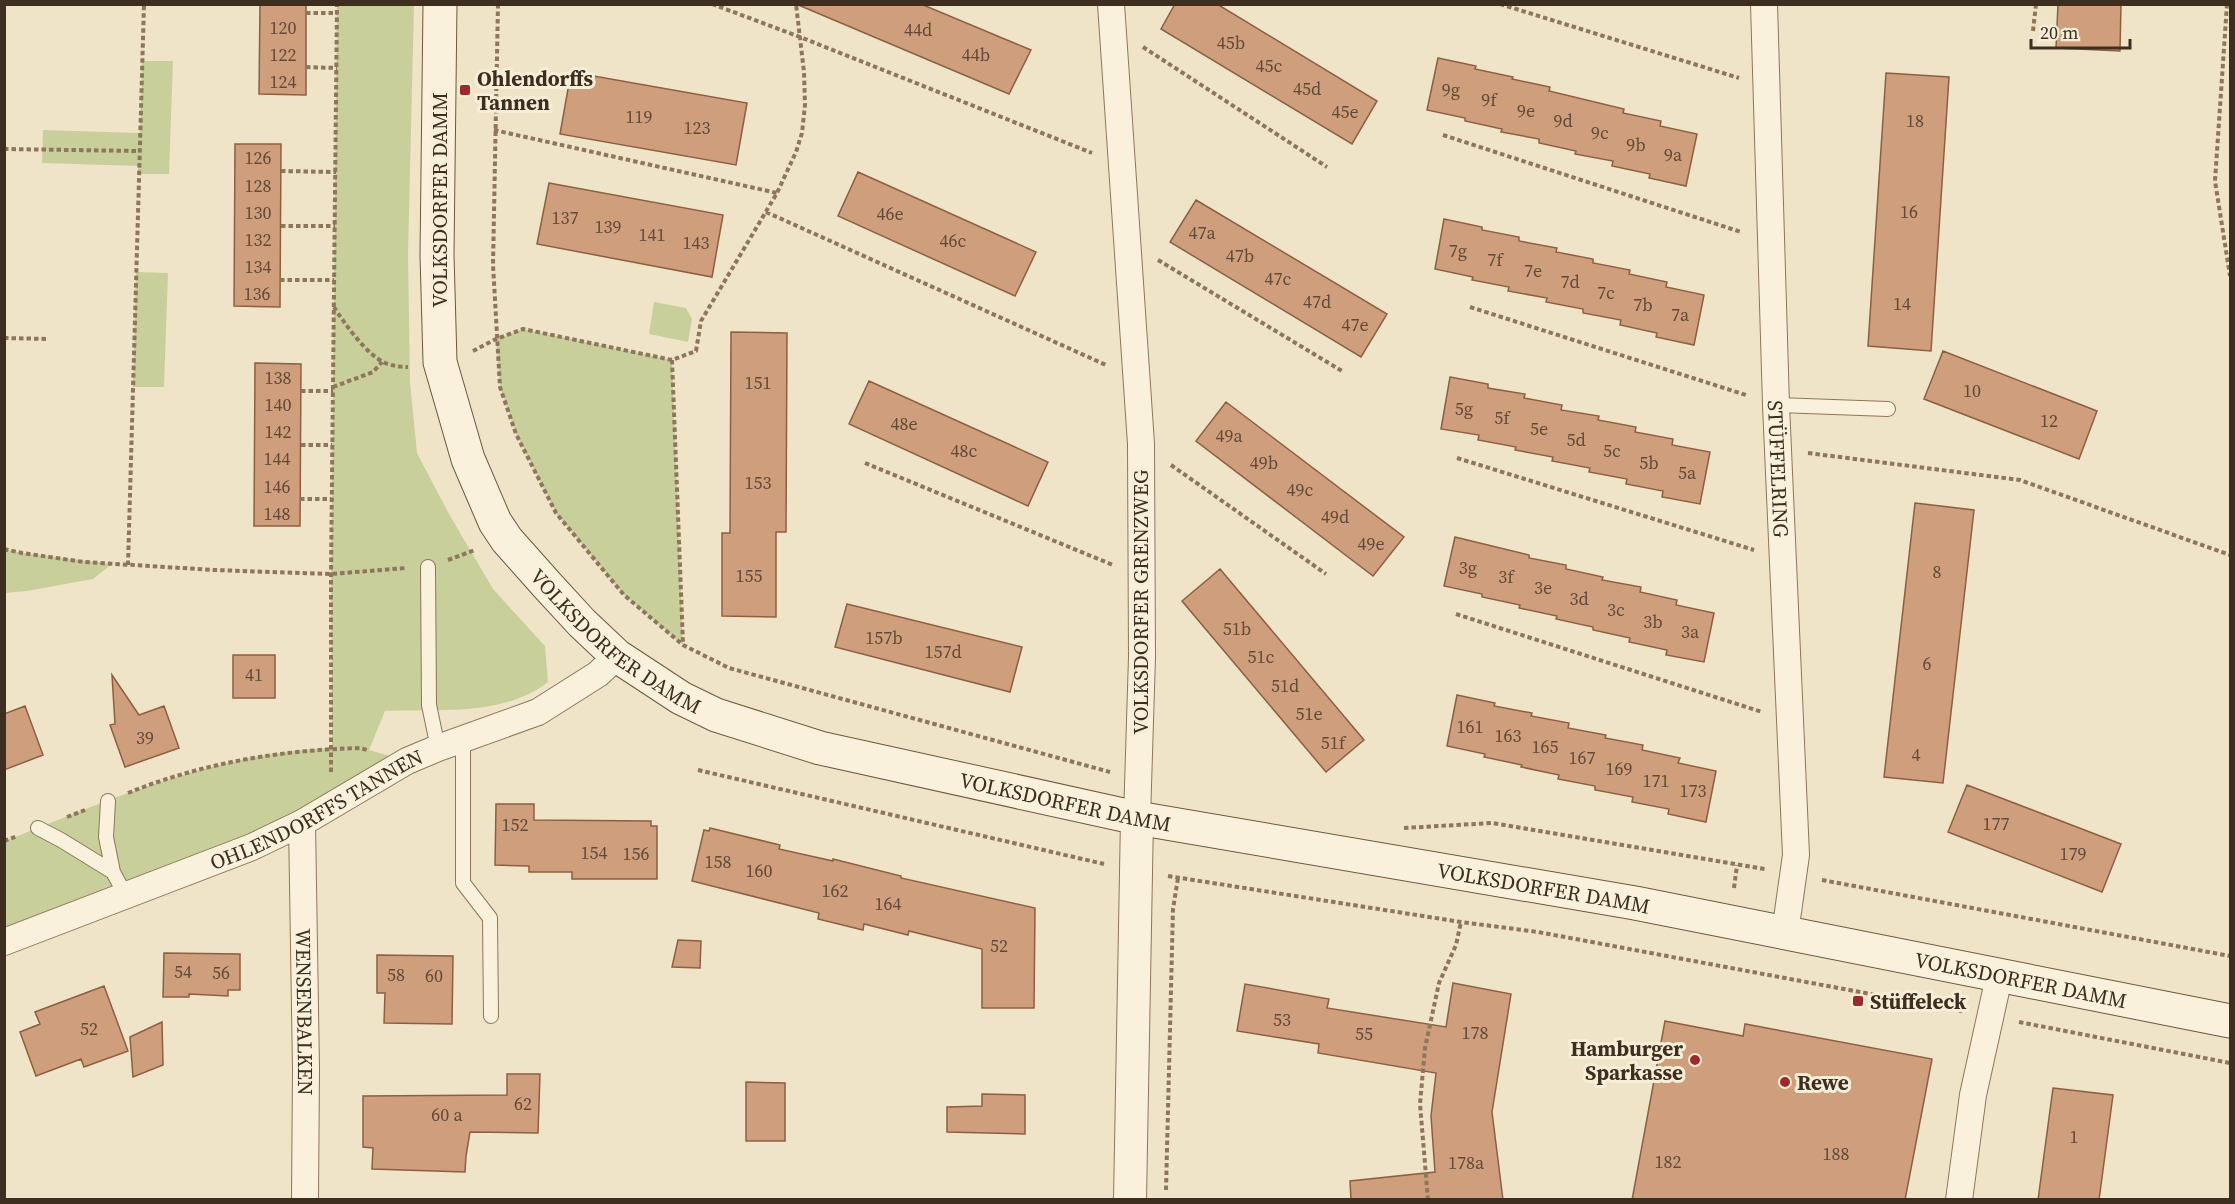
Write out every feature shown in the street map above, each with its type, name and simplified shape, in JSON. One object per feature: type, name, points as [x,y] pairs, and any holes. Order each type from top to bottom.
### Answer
[{"type":"main road","name":"VOLKSDORFER DAMM","points":[[440,4],[437,255],[440,362],[468,459],[495,522],[507,540],[582,623],[617,656],[681,698],[716,715],[820,748],[1137,818],[1635,903],[2230,1021]]},
{"type":"street","name":"STÜFFELRING","points":[[1764,4],[1776,405],[1796,855],[1785,933]]},
{"type":"street","name":"VOLKSDORFER GRENZWEG","points":[[1112,15],[1141,444],[1142,657],[1135,870],[1130,1200]]},
{"type":"street","name":"OHLENDORFFS TANNEN","points":[[4,942],[252,847],[302,823],[407,761],[538,712],[598,674],[617,656]]},
{"type":"street","name":"WENSENBALKEN","points":[[302,823],[306,1069],[305,1200]]},
{"type":"street","points":[[1959,1200],[1973,1095],[1988,1016],[1999,977]]},
{"type":"lane","points":[[1776,405],[1888,408]]},
{"type":"lane","points":[[428,567],[429,705],[438,748]]},
{"type":"lane","points":[[462,740],[464,883],[490,918],[491,1016]]},
{"type":"lane","points":[[108,801],[106,837],[113,872],[126,896]]},
{"type":"lane","points":[[38,828],[113,872]]},
{"type":"path","points":[[128,565],[144,4]]},
{"type":"path","points":[[4,842],[144,786],[230,761],[312,749],[332,749],[331,499],[337,4]]},
{"type":"path","points":[[498,4],[493,265],[500,387],[516,434],[556,513],[624,595],[682,645],[729,668],[776,683],[892,712],[1138,780]]},
{"type":"path","points":[[712,4],[1123,165]]},
{"type":"path","points":[[334,306],[346,328],[382,362],[395,366],[415,368],[465,355],[496,339],[523,329],[672,360],[696,351],[701,321],[777,193],[802,133],[805,105],[804,72],[796,4]]},
{"type":"path","points":[[1500,4],[1765,86]]},
{"type":"path","points":[[2033,31],[2036,4]]},
{"type":"path","points":[[2227,4],[2215,181],[2230,276]]},
{"type":"path","points":[[306,13],[337,13]]},
{"type":"path","points":[[1112,15],[1327,167]]},
{"type":"path","points":[[306,67],[337,68]]},
{"type":"path","points":[[494,130],[777,193]]},
{"type":"path","points":[[1443,135],[1770,242]]},
{"type":"path","points":[[4,149],[139,151]]},
{"type":"path","points":[[281,171],[336,172]]},
{"type":"path","points":[[766,212],[1137,379]]},
{"type":"path","points":[[281,226],[335,226]]},
{"type":"path","points":[[1129,243],[1342,370]]},
{"type":"path","points":[[280,280],[334,280]]},
{"type":"path","points":[[1470,307],[1776,405]]},
{"type":"path","points":[[4,338],[48,339]]},
{"type":"path","points":[[672,360],[682,645]]},
{"type":"path","points":[[301,391],[333,389],[373,372],[382,362]]},
{"type":"path","points":[[1141,444],[1326,574]]},
{"type":"path","points":[[301,445],[332,445]]},
{"type":"path","points":[[1778,449],[2019,480],[2230,555]]},
{"type":"path","points":[[1457,458],[1784,559]]},
{"type":"path","points":[[865,463],[1141,576]]},
{"type":"path","points":[[300,499],[331,499]]},
{"type":"path","points":[[4,549],[128,565],[331,574],[428,567],[507,540]]},
{"type":"path","points":[[1455,614],[1791,721]]},
{"type":"path","points":[[698,770],[1086,861],[1178,878],[1538,932],[2230,1063]]},
{"type":"path","points":[[1397,828],[1492,823],[1794,874],[2230,956]]},
{"type":"path","points":[[1166,1200],[1173,909],[1178,878]]},
{"type":"path","points":[[1428,1200],[1420,1104],[1425,1048],[1439,983],[1456,945],[1461,922]]},
{"type":"green space","points":[[337,5],[414,5],[408,255],[410,382],[417,453],[449,514],[493,589],[545,646],[548,682],[511,701],[491,706],[448,710],[385,711],[369,750],[407,761],[302,823],[5,942],[5,841],[124,794],[206,769],[289,752],[332,748],[331,574]]},
{"type":"green space","points":[[142,61],[173,61],[169,174],[138,174],[138,166],[42,163],[43,130],[140,133]]},
{"type":"green space","points":[[136,272],[168,273],[164,387],[133,387]]},
{"type":"green space","points":[[654,302],[686,308],[692,319],[688,342],[649,334]]},
{"type":"green space","points":[[523,329],[672,360],[683,645],[624,595],[556,513],[516,434],[500,387],[496,339]]},
{"type":"green space","points":[[4,549],[112,564],[93,579],[5,593]]},
{"type":"building","points":[[260,4],[306,4],[306,95],[259,94]]},
{"type":"building","points":[[796,4],[921,4],[1031,50],[1009,94]]},
{"type":"building","points":[[1175,4],[1217,4],[1377,101],[1352,144],[1161,29]]},
{"type":"building","points":[[2058,4],[2121,4],[2120,51],[2056,48]]},
{"type":"building","points":[[1438,58],[1550,87],[1549,91],[1624,109],[1623,113],[1661,121],[1660,126],[1697,134],[1686,186],[1649,178],[1650,174],[1612,166],[1613,161],[1575,154],[1576,151],[1539,143],[1539,139],[1501,132],[1502,129],[1427,110]]},
{"type":"building","points":[[571,72],[747,103],[736,165],[560,134]]},
{"type":"building","points":[[1886,73],[1949,77],[1931,351],[1868,346]]},
{"type":"building","points":[[235,144],[281,144],[280,307],[234,306]]},
{"type":"building","points":[[858,172],[1036,252],[1015,296],[838,216]]},
{"type":"building","points":[[549,183],[723,215],[712,277],[537,244]]},
{"type":"building","points":[[1196,200],[1387,314],[1361,357],[1170,242]]},
{"type":"building","points":[[1444,219],[1482,227],[1482,230],[1519,237],[1519,241],[1557,248],[1556,252],[1593,259],[1593,263],[1630,270],[1629,274],[1667,282],[1666,287],[1704,295],[1694,345],[1656,337],[1657,333],[1620,325],[1621,320],[1583,313],[1583,309],[1546,302],[1547,298],[1508,291],[1509,287],[1472,280],[1473,277],[1435,269]]},
{"type":"building","points":[[731,332],[787,333],[786,532],[776,532],[776,617],[722,616],[722,533],[730,533]]},
{"type":"building","points":[[1943,351],[2097,411],[2079,459],[1924,399]]},
{"type":"building","points":[[255,363],[301,364],[300,526],[254,526]]},
{"type":"building","points":[[1450,377],[1488,384],[1488,388],[1525,394],[1524,398],[1562,405],[1561,410],[1599,416],[1598,420],[1636,427],[1635,432],[1673,439],[1672,445],[1710,452],[1700,504],[1662,497],[1663,491],[1626,484],[1627,479],[1589,472],[1590,468],[1552,461],[1553,457],[1478,440],[1479,435],[1441,429]]},
{"type":"building","points":[[869,381],[1048,462],[1028,506],[849,424]]},
{"type":"building","points":[[1226,402],[1404,537],[1373,576],[1196,441]]},
{"type":"building","points":[[1915,503],[1974,510],[1943,783],[1884,777]]},
{"type":"building","points":[[1455,537],[1529,555],[1529,558],[1566,565],[1566,569],[1603,577],[1602,580],[1641,587],[1640,592],[1677,600],[1676,605],[1714,613],[1704,662],[1666,655],[1667,650],[1629,642],[1630,638],[1556,619],[1557,616],[1519,608],[1520,605],[1482,597],[1482,594],[1444,586]]},
{"type":"building","points":[[1220,569],[1364,740],[1326,772],[1182,601]]},
{"type":"building","points":[[847,604],[1022,647],[1010,692],[835,647]]},
{"type":"building","points":[[233,655],[275,655],[275,698],[233,698]]},
{"type":"building","points":[[112,675],[139,715],[164,706],[179,748],[125,767],[110,725],[115,724]]},
{"type":"building","points":[[1457,695],[1495,703],[1494,706],[1532,713],[1531,716],[1569,723],[1568,728],[1643,745],[1642,750],[1680,758],[1678,763],[1716,771],[1706,822],[1668,814],[1669,809],[1632,802],[1633,797],[1595,790],[1595,786],[1558,779],[1559,775],[1447,746]]},
{"type":"building","points":[[25,706],[43,755],[4,770],[4,714]]},
{"type":"building","points":[[1967,785],[2121,844],[2102,892],[1948,832]]},
{"type":"building","points":[[496,804],[534,804],[534,820],[651,821],[651,826],[657,826],[657,879],[572,879],[572,872],[529,872],[529,866],[495,865]]},
{"type":"building","points":[[710,828],[780,845],[779,849],[833,861],[833,859],[901,876],[901,878],[1035,908],[1034,1008],[982,1008],[982,949],[909,931],[908,935],[864,924],[863,930],[818,919],[819,913],[692,881],[704,830],[709,831]]},
{"type":"building","points":[[678,940],[701,941],[700,968],[672,967]]},
{"type":"building","points":[[164,953],[240,954],[240,990],[228,990],[228,996],[189,994],[189,997],[163,997]]},
{"type":"building","points":[[377,955],[453,956],[452,1024],[384,1023],[385,993],[377,993]]},
{"type":"building","points":[[1453,983],[1511,994],[1492,1112],[1503,1200],[1351,1200],[1350,1181],[1435,1172],[1431,1116],[1436,1073],[1318,1053],[1319,1044],[1237,1031],[1245,984],[1329,999],[1327,1008],[1446,1027]]},
{"type":"building","points":[[104,986],[128,1051],[84,1067],[81,1059],[36,1076],[20,1032],[40,1024],[35,1012]]},
{"type":"building","points":[[1665,1021],[1743,1036],[1745,1024],[1932,1059],[1905,1200],[1632,1200]]},
{"type":"building","points":[[162,1022],[163,1065],[133,1077],[130,1037]]},
{"type":"building","points":[[507,1074],[540,1074],[538,1133],[470,1132],[465,1172],[372,1169],[373,1148],[363,1147],[363,1096],[507,1095]]},
{"type":"building","points":[[746,1082],[785,1083],[785,1141],[746,1141]]},
{"type":"building","points":[[2053,1088],[2113,1095],[2099,1200],[2038,1200]]},
{"type":"building","points":[[982,1094],[1025,1095],[1025,1134],[947,1132],[947,1107],[982,1106]]},
{"type":"place","name":"Ohlendorffs Tannen","points":[[465,90]]},
{"type":"place","name":"Stüffeleck","points":[[1858,1001]]},
{"type":"place","name":"Hamburger Sparkasse","points":[[1695,1060]]},
{"type":"place","name":"Rewe","points":[[1785,1082]]}]
